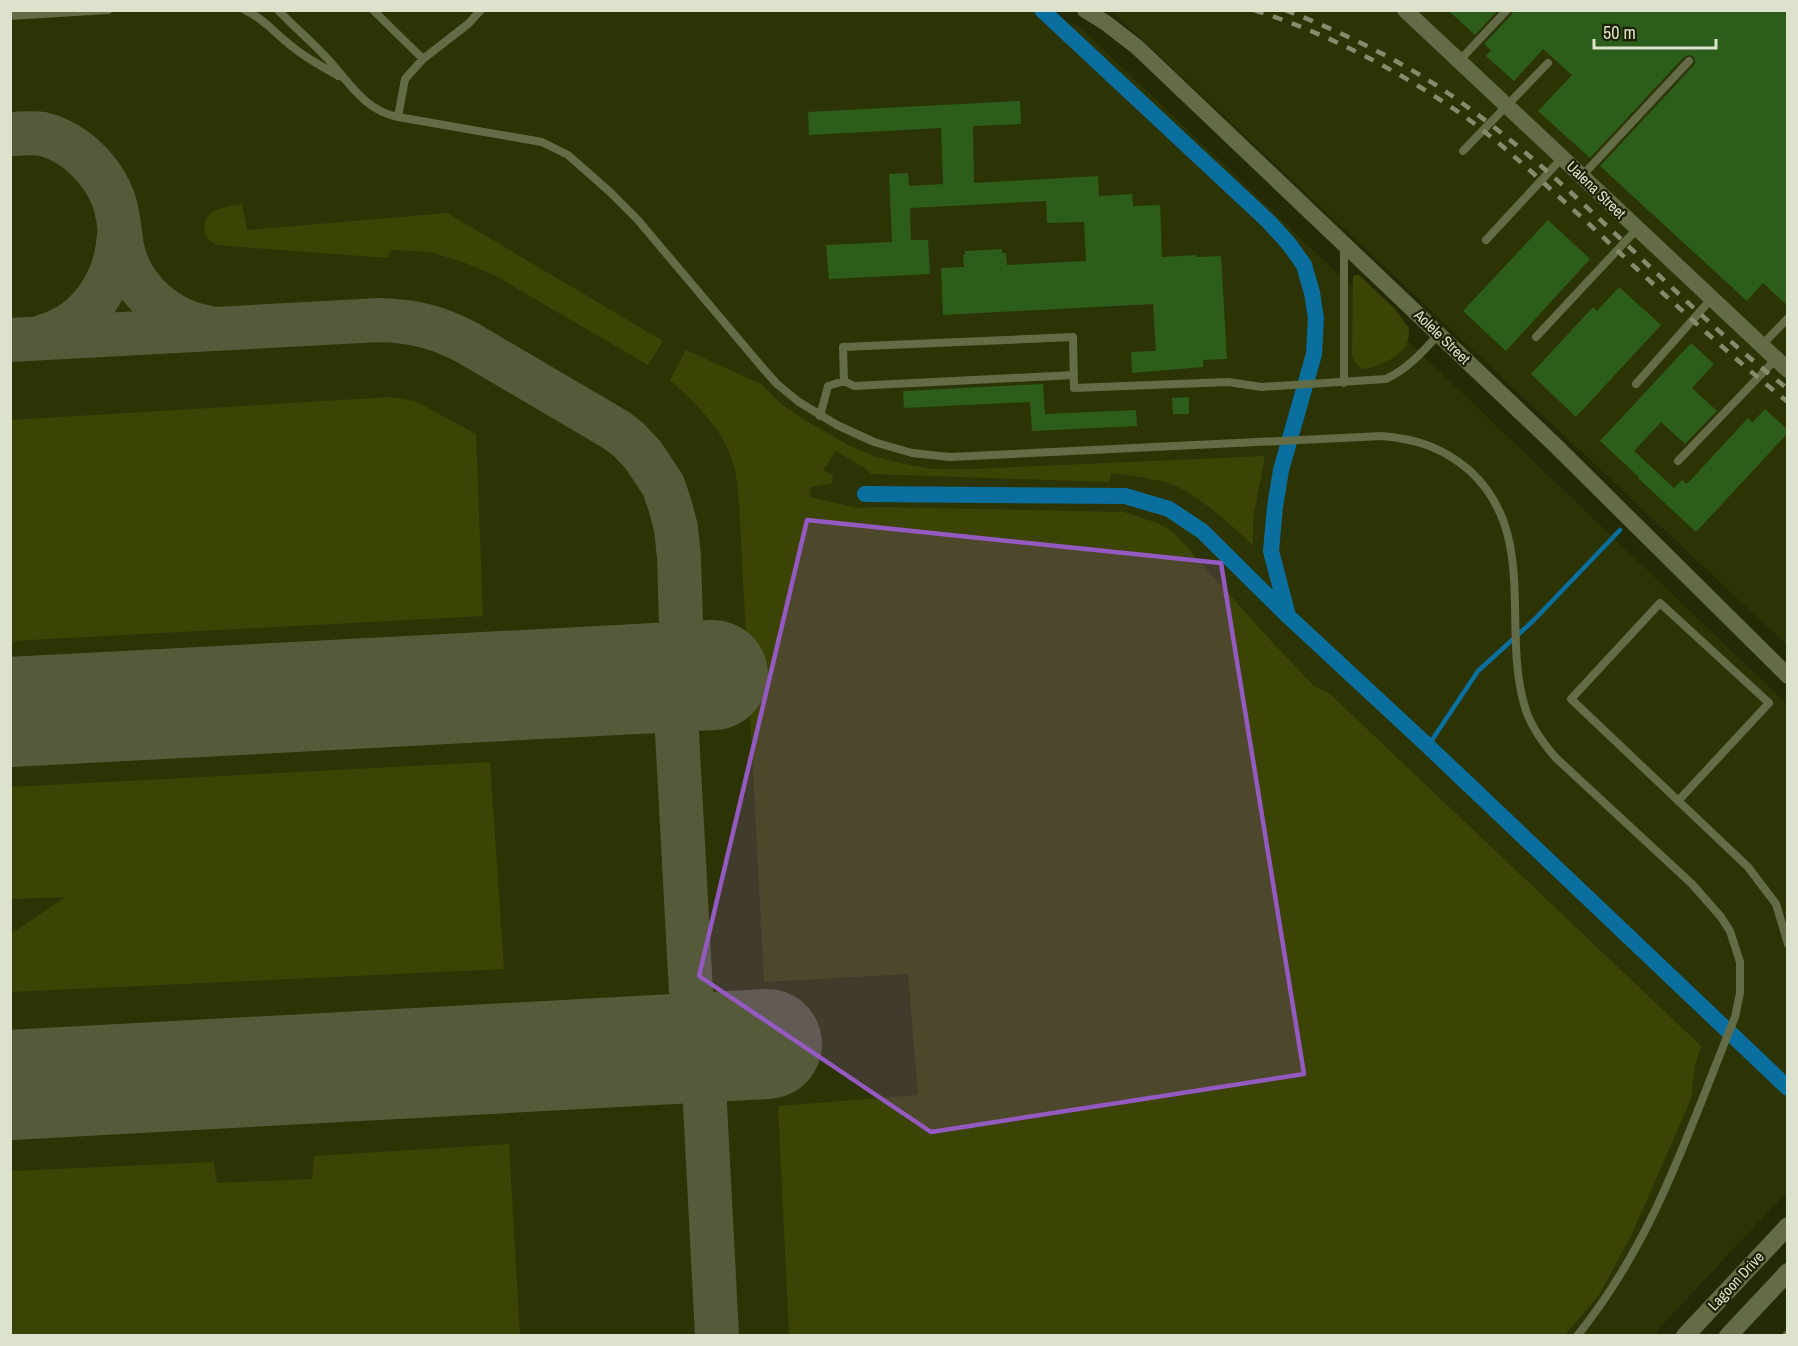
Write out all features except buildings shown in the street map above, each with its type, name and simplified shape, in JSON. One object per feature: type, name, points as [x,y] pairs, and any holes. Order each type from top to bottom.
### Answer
[{"type":"street","name":"Aolele Street","points":[[1086,10],[1137,47],[1555,445],[1788,676]]},
{"type":"street","name":"Ualena Street","points":[[1405,10],[1782,364]]},
{"type":"street","name":"Lagoon Drive","points":[[1685,1335],[1788,1226]]},
{"type":"street","name":"Lagoon Drive","points":[[1728,1335],[1788,1272]]},
{"type":"lane","points":[[10,16],[108,10]]},
{"type":"lane","points":[[245,10],[266,23],[294,49],[344,80]]},
{"type":"lane","points":[[278,10],[326,57],[344,80],[376,110],[386,115],[542,142],[568,155],[637,219],[777,384],[820,416],[892,448],[930,456],[950,457],[1382,436],[1417,441],[1434,447],[1474,476],[1495,502],[1507,532],[1513,565],[1520,689],[1529,720],[1545,745],[1570,771],[1692,884],[1722,917],[1737,947],[1741,969],[1740,993],[1735,1017],[1669,1181],[1646,1232],[1617,1282],[1577,1335]]},
{"type":"lane","points":[[373,10],[423,59]]},
{"type":"lane","points":[[398,117],[405,79],[423,59],[468,24],[481,10]]},
{"type":"lane","points":[[1459,61],[1507,10]]},
{"type":"lane","points":[[1581,177],[1689,61]]},
{"type":"lane","points":[[1463,151],[1548,63]]},
{"type":"lane","points":[[1486,240],[1562,158]]},
{"type":"lane","points":[[1536,337],[1637,229]]},
{"type":"lane","points":[[1344,244],[1344,383]]},
{"type":"lane","points":[[1636,384],[1712,298]]},
{"type":"lane","points":[[1762,345],[1788,318]]},
{"type":"lane","points":[[844,381],[843,346],[1073,337],[1074,388],[1228,382],[1262,387],[1344,383],[1386,379],[1398,374],[1409,366],[1439,334]]},
{"type":"lane","points":[[1678,462],[1782,364]]},
{"type":"lane","points":[[820,416],[828,386],[844,381],[854,386],[1074,375]]},
{"type":"lane","points":[[1678,801],[1768,703],[1660,603],[1571,699],[1678,801],[1748,867],[1776,904],[1788,944]]},
{"type":"highlighted area","points":[[807,520],[1221,563],[1304,1074],[931,1132],[699,976]]},
{"type":"shaded area","points":[[1037,10],[1079,26],[1787,704],[1787,1192],[1653,1335],[11,1335],[10,11]]},
{"type":"shaded area","points":[[1112,11],[1787,11],[1787,645]]},
{"type":"shaded area","points":[[242,204],[247,230],[447,213],[663,341],[648,365],[494,275],[430,252],[391,250],[388,258],[227,246],[215,244],[209,240],[204,227],[210,214],[220,208]]},
{"type":"shaded area","points":[[1359,275],[1395,309],[1409,328],[1407,343],[1400,353],[1381,364],[1362,369],[1352,355],[1353,276]]},
{"type":"shaded area","points":[[686,350],[761,384],[781,404],[848,445],[874,456],[900,463],[933,469],[973,469],[1265,456],[1253,519],[1253,545],[1209,507],[1180,488],[1137,476],[1111,473],[1109,482],[871,474],[836,451],[823,470],[833,476],[832,483],[811,487],[810,497],[857,508],[1124,512],[1160,524],[1176,535],[1314,686],[1329,693],[1701,1046],[1695,1065],[1691,1099],[1631,1236],[1599,1295],[1565,1335],[789,1335],[778,1106],[918,1095],[908,974],[764,982],[737,482],[731,456],[718,432],[700,409],[670,380]]},
{"type":"shaded area","points":[[391,397],[415,401],[476,434],[483,616],[11,641],[11,420]]},
{"type":"shaded area","points":[[490,762],[504,969],[11,992],[11,934],[65,897],[11,899],[11,787]]},
{"type":"shaded area","points":[[509,1144],[520,1335],[11,1335],[11,1171],[214,1162],[217,1183],[312,1179],[314,1156]]},
{"type":"waterway","points":[[1042,10],[1269,222],[1304,265],[1316,318],[1314,354],[1281,470],[1271,551],[1288,616]]},
{"type":"waterway","points":[[865,494],[1125,496],[1169,509],[1202,531],[1288,616],[1788,1088]]},
{"type":"waterway","points":[[1428,746],[1478,671],[1533,621],[1620,530]]},
{"type":"taxiway","points":[[10,134],[43,134],[66,143],[86,159],[103,179],[114,201],[124,255],[136,281],[155,303],[167,311],[192,324],[206,327]]},
{"type":"taxiway","points":[[44,336],[75,321],[98,297],[113,267],[119,234]]},
{"type":"taxiway","points":[[10,340],[380,320],[415,323],[436,329],[468,343],[616,430],[643,455],[663,485],[676,528],[679,557],[681,624],[677,733],[691,992],[705,1104],[717,1336]]},
{"type":"runway","points":[[10,712],[713,675]]},
{"type":"runway","points":[[10,1085],[767,1044]]},
{"type":"railway","points":[[1254,10],[1307,29],[1359,53],[1409,80],[1457,111],[1508,151],[1711,337],[1788,402]]},
{"type":"railway","points":[[1285,10],[1379,52],[1424,77],[1466,106],[1549,173],[1706,319],[1788,389]]}]
